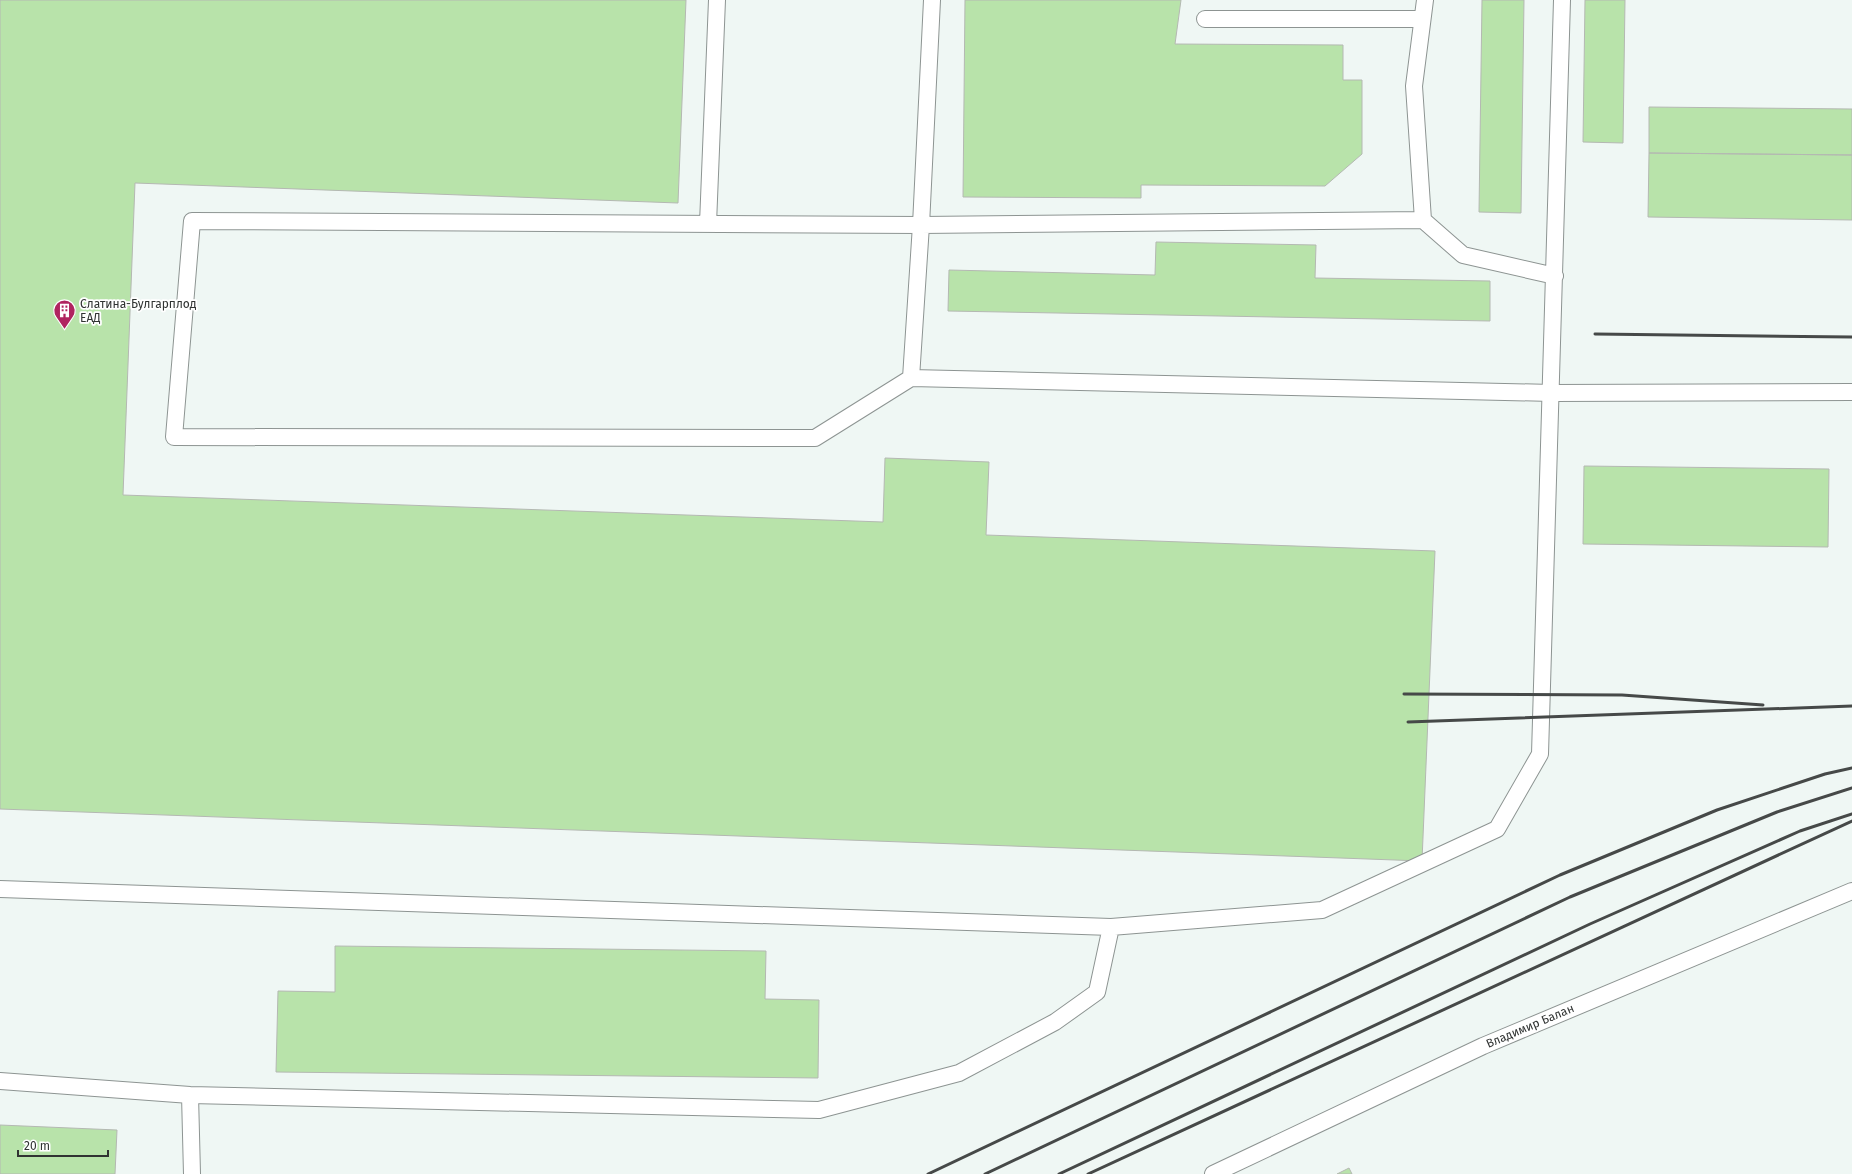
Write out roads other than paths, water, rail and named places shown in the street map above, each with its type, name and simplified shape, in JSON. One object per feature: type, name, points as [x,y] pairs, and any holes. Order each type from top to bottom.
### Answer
[{"type":"lane","points":[[708,224],[717,0]]},
{"type":"lane","points":[[912,378],[932,0]]},
{"type":"lane","points":[[1423,220],[1414,86],[1425,0]]},
{"type":"lane","points":[[0,889],[1111,927],[1322,910],[1497,829],[1540,754],[1552,393],[1562,0]]},
{"type":"lane","points":[[1205,19],[1422,19]]},
{"type":"lane","points":[[1555,276],[1464,256],[1423,220],[921,225],[192,221],[174,437],[815,438],[912,378],[1552,393],[1852,392]]},
{"type":"lane","name":"Владимир Балан","points":[[1213,1174],[1483,1046],[1852,891]]},
{"type":"lane","points":[[0,1082],[190,1095],[819,1110],[959,1073],[1055,1022],[1098,992],[1111,927]]},
{"type":"lane","points":[[190,1095],[192,1174]]},
{"type":"railway","points":[[1595,334],[1852,337]]},
{"type":"railway","points":[[1404,694],[1622,695],[1763,705]]},
{"type":"railway","points":[[1408,722],[1852,706]]},
{"type":"railway","points":[[928,1174],[1560,875],[1717,810],[1825,774],[1852,768]]},
{"type":"railway","points":[[985,1174],[1570,897],[1777,812],[1852,788]]},
{"type":"railway","points":[[1059,1174],[1590,924],[1800,831],[1852,814]]},
{"type":"railway","points":[[1088,1174],[1852,821]]},
{"type":"place","name":"Слатина-Булгарплод ЕАД","points":[[65,330]]}]
